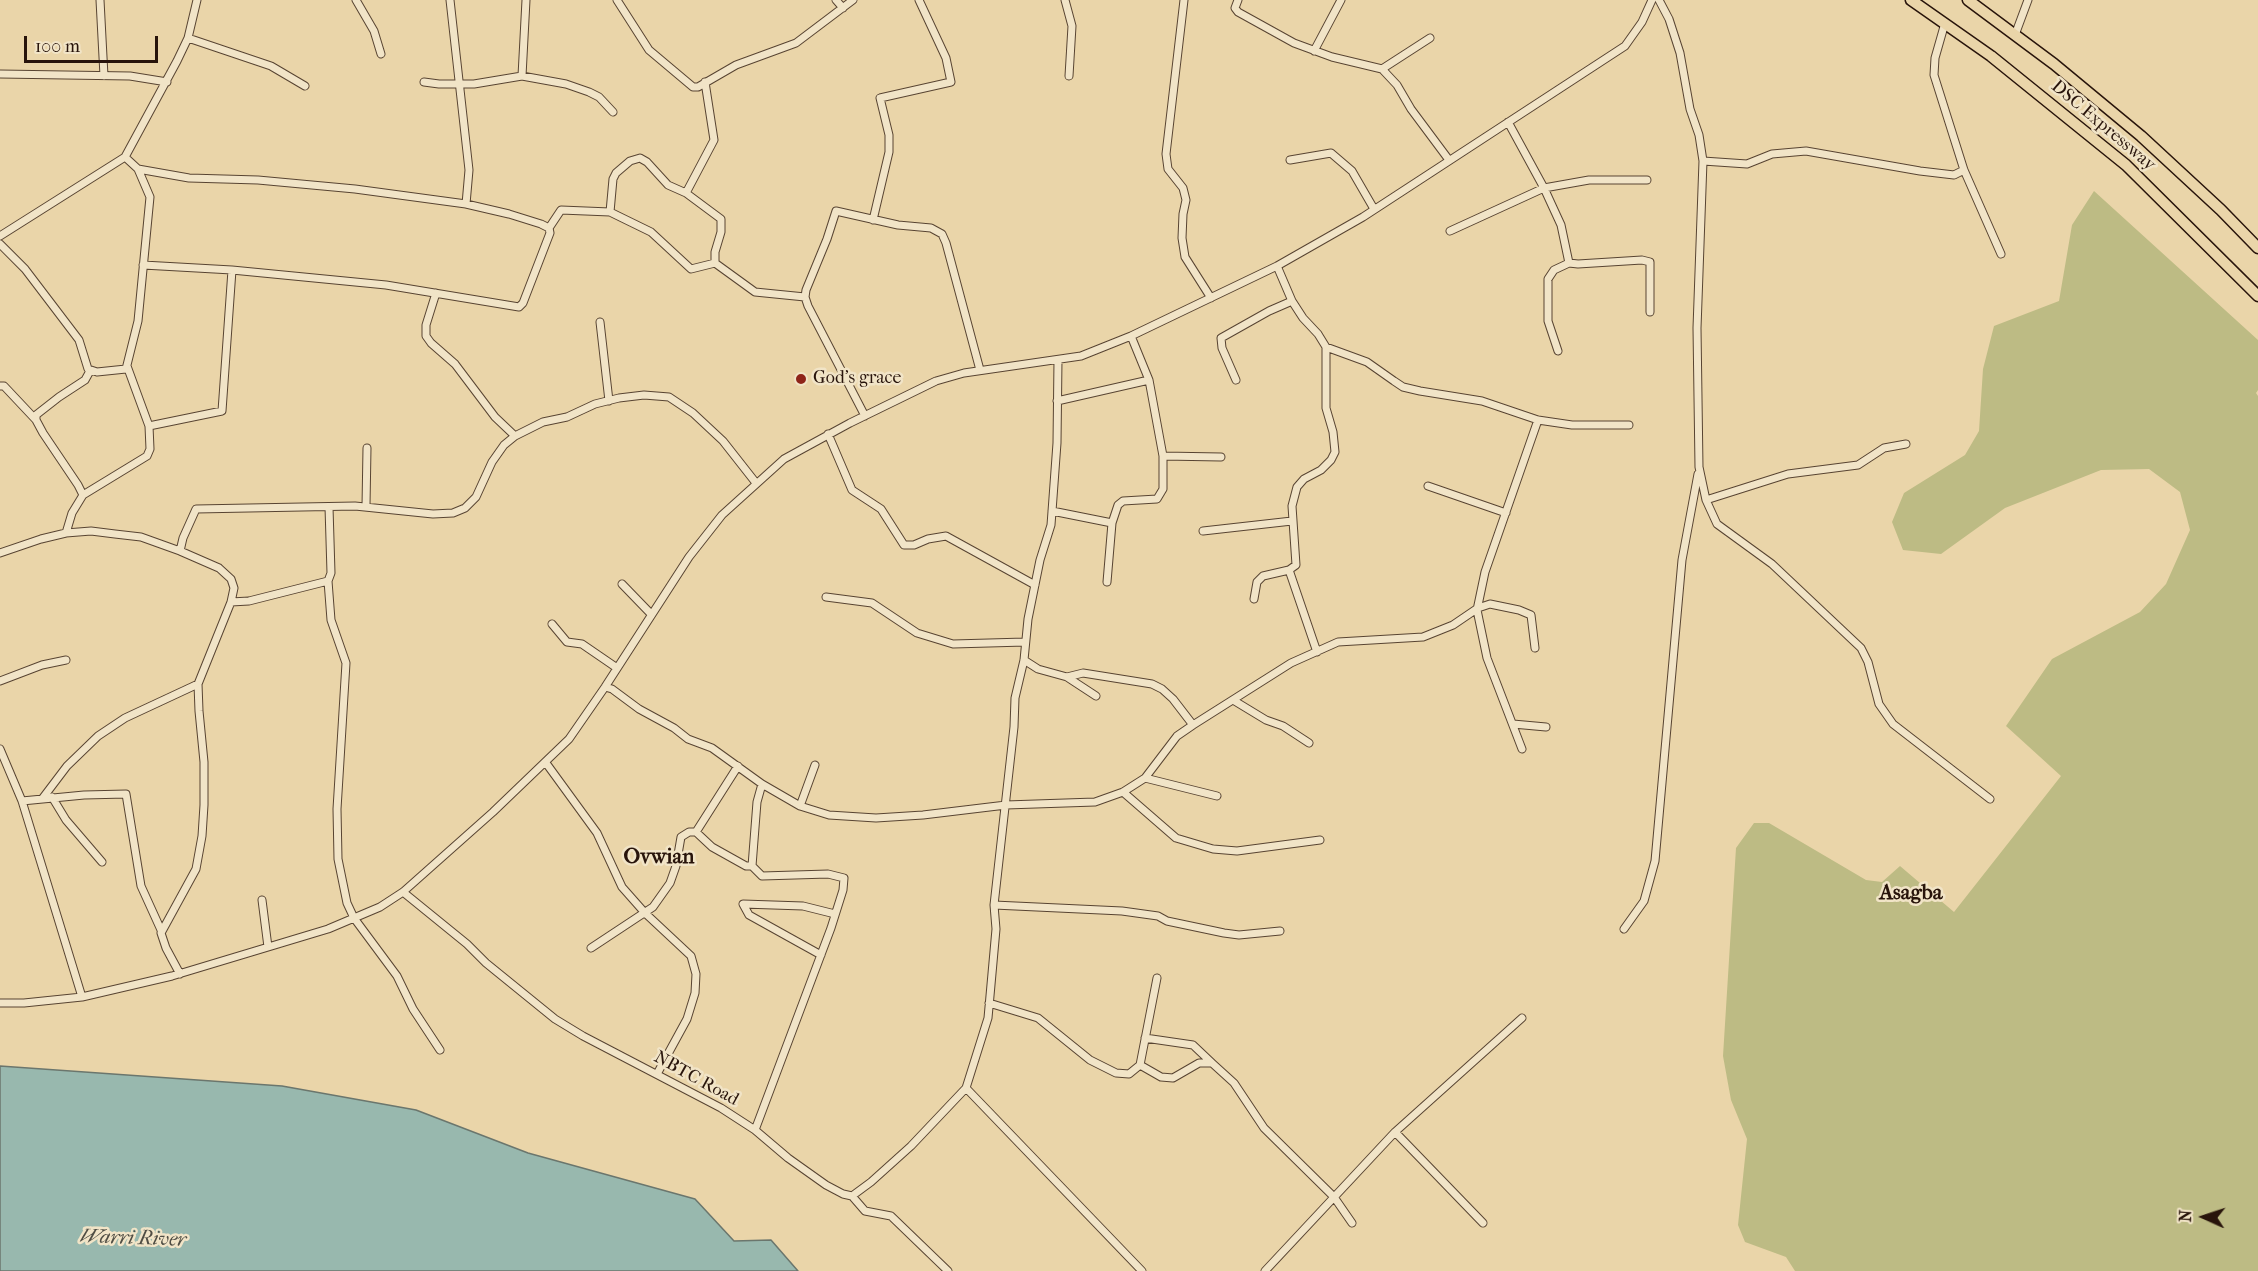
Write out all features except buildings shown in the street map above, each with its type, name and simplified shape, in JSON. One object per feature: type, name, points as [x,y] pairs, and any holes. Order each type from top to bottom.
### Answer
[{"type":"main road","name":"DSC Expressway","points":[[1911,0],[1991,56],[2126,165],[2258,296]]},
{"type":"main road","name":"DSC Expressway","points":[[1968,0],[2141,135],[2258,248]]},
{"type":"street","points":[[100,0],[104,76]]},
{"type":"street","points":[[0,236],[61,200],[125,157],[167,82],[188,38],[197,0]]},
{"type":"street","points":[[356,0],[374,31],[381,54]]},
{"type":"street","points":[[450,0],[469,170],[466,204]]},
{"type":"street","points":[[522,76],[526,0]]},
{"type":"street","points":[[617,0],[650,50],[693,87],[736,64],[796,43],[854,0]]},
{"type":"street","points":[[837,0],[843,8]]},
{"type":"street","points":[[873,220],[889,152],[889,135],[880,98],[951,82],[946,58],[919,0]]},
{"type":"street","points":[[1065,0],[1072,26],[1069,76]]},
{"type":"street","points":[[1184,0],[1166,154],[1168,169],[1183,188],[1186,200],[1182,238],[1185,257],[1211,298]]},
{"type":"street","points":[[1238,0],[1235,8],[1238,12],[1272,33],[1314,51],[1382,69],[1397,85],[1411,109],[1449,160]]},
{"type":"street","points":[[1314,51],[1341,0]]},
{"type":"street","points":[[0,1003],[82,997],[180,974],[328,929],[380,907],[403,892],[569,739],[688,557],[722,515],[784,459],[936,381],[980,370],[1081,356],[1131,336],[1277,266],[1374,209],[1625,46],[1642,22],[1652,0]]},
{"type":"street","points":[[1659,0],[1669,19],[1680,53],[1690,109],[1699,135],[1703,161],[1697,328],[1699,467],[1706,500],[1717,524],[1772,564],[1861,648],[1868,662],[1879,704],[1893,724],[1990,799]]},
{"type":"street","points":[[2015,35],[2028,0]]},
{"type":"street","points":[[1945,23],[1935,58],[1934,75],[1964,170],[2001,254]]},
{"type":"street","points":[[188,38],[271,66],[305,86]]},
{"type":"street","points":[[1382,69],[1430,38]]},
{"type":"street","points":[[0,74],[130,76],[167,82]]},
{"type":"street","points":[[424,82],[474,84],[522,76],[566,84],[589,92],[599,97],[614,112]]},
{"type":"street","points":[[686,193],[714,140],[705,82]]},
{"type":"street","points":[[1508,122],[1544,188],[1560,225],[1569,263]]},
{"type":"street","points":[[1703,161],[1747,164],[1772,154],[1806,151],[1954,175],[1964,170]]},
{"type":"street","points":[[1290,160],[1331,153],[1352,171],[1374,209]]},
{"type":"street","points":[[90,371],[123,371],[127,366],[138,321],[150,196],[138,169],[125,157]]},
{"type":"street","points":[[610,212],[613,179],[621,169],[636,158],[647,162],[668,185],[686,193],[722,219],[715,263]]},
{"type":"street","points":[[138,169],[189,178],[258,180],[355,189],[466,204],[509,214],[549,228]]},
{"type":"street","points":[[1450,231],[1544,188],[1589,180],[1647,180]]},
{"type":"street","points":[[143,265],[232,270],[386,285],[519,307],[523,303],[550,234],[549,228],[561,210],[610,212],[651,232],[691,268],[715,263],[755,292],[805,297]]},
{"type":"street","points":[[865,416],[805,297],[836,211],[873,220],[931,228],[942,234],[980,370]]},
{"type":"street","points":[[0,244],[25,269],[80,340],[85,364],[90,371]]},
{"type":"street","points":[[1558,351],[1548,321],[1548,279],[1554,270],[1569,263],[1642,260],[1650,262],[1650,312]]},
{"type":"street","points":[[1254,599],[1257,582],[1263,576],[1289,570],[1296,565],[1292,506],[1297,487],[1304,479],[1326,465],[1335,452],[1333,432],[1326,408],[1326,347],[1292,301],[1277,266]]},
{"type":"street","points":[[149,426],[222,411],[232,270]]},
{"type":"street","points":[[436,293],[426,325],[426,336],[430,343],[455,364],[495,417],[515,436]]},
{"type":"street","points":[[1236,380],[1222,348],[1221,338],[1292,301]]},
{"type":"street","points":[[600,322],[609,401]]},
{"type":"street","points":[[1107,582],[1112,523],[1118,505],[1123,501],[1157,499],[1163,489],[1163,456],[1149,380],[1131,336]]},
{"type":"street","points":[[1326,347],[1367,362],[1403,387],[1482,401],[1538,420],[1572,424],[1629,425]]},
{"type":"street","points":[[852,1196],[871,1182],[910,1146],[966,1088],[988,1018],[996,929],[994,904],[1016,698],[1035,585],[1051,525],[1057,443],[1058,360]]},
{"type":"street","points":[[66,533],[72,513],[82,495],[147,456],[150,450],[149,426],[127,366]]},
{"type":"street","points":[[36,420],[36,416],[41,411],[85,380],[90,371]]},
{"type":"street","points":[[1057,401],[1149,380]]},
{"type":"street","points":[[0,386],[4,386],[36,420],[82,495]]},
{"type":"street","points":[[180,551],[183,538],[196,509],[366,506],[433,514],[453,513],[465,508],[476,497],[492,462],[515,436],[543,422],[567,417],[595,404],[644,395],[669,397],[693,413],[723,441],[756,483]]},
{"type":"street","points":[[1522,749],[1487,658],[1477,610],[1485,572],[1538,420]]},
{"type":"street","points":[[828,435],[852,490],[881,509],[904,545],[914,545],[946,536],[1035,585]]},
{"type":"street","points":[[1706,500],[1788,474],[1858,465],[1884,447],[1906,444]]},
{"type":"street","points":[[366,506],[367,448]]},
{"type":"street","points":[[1163,456],[1221,457]]},
{"type":"street","points":[[1624,929],[1644,901],[1655,861],[1682,560],[1699,467]]},
{"type":"street","points":[[1428,486],[1506,513]]},
{"type":"street","points":[[329,507],[331,573],[328,581],[331,620],[346,663],[337,809],[338,859],[347,903],[354,918],[397,976],[413,1009],[440,1050]]},
{"type":"street","points":[[1052,511],[1112,523]]},
{"type":"street","points":[[1203,531],[1292,521]]},
{"type":"street","points":[[0,553],[41,538],[91,531],[141,537],[219,568],[231,579],[234,588],[231,602],[198,684],[204,762],[202,836],[196,869],[161,930]]},
{"type":"street","points":[[1289,570],[1317,652]]},
{"type":"street","points":[[231,602],[249,601],[328,581]]},
{"type":"street","points":[[621,584],[651,614]]},
{"type":"street","points":[[826,597],[872,603],[918,633],[953,644],[1024,642]]},
{"type":"street","points":[[605,687],[612,689],[639,709],[674,728],[688,739],[712,748],[762,784],[800,806],[829,815],[876,818],[961,812],[1006,805],[1095,802],[1124,792],[1145,778],[1177,736],[1291,663],[1338,642],[1423,637],[1453,625],[1490,604],[1531,615],[1535,648]]},
{"type":"street","points":[[552,624],[567,642],[582,644],[617,668]]},
{"type":"street","points":[[0,681],[42,665],[66,660]]},
{"type":"street","points":[[1024,660],[1038,669],[1067,677],[1096,696]]},
{"type":"street","points":[[1067,677],[1083,673],[1152,684],[1173,699],[1193,725]]},
{"type":"street","points":[[42,799],[61,773],[98,736],[125,718],[198,684]]},
{"type":"street","points":[[1233,700],[1266,720],[1283,726],[1309,743]]},
{"type":"street","points":[[1513,724],[1546,726]]},
{"type":"street","points":[[0,749],[22,801],[82,997]]},
{"type":"street","points":[[546,762],[597,833],[622,887],[645,913],[691,956],[696,974],[695,993],[687,1019],[657,1074]]},
{"type":"street","points":[[800,806],[815,765]]},
{"type":"street","points":[[696,832],[738,766]]},
{"type":"street","points":[[1145,778],[1217,796]]},
{"type":"street","points":[[752,866],[757,802],[762,784]]},
{"type":"street","points":[[1124,792],[1176,838],[1214,849],[1237,851],[1320,840]]},
{"type":"street","points":[[22,801],[52,797],[126,794],[141,886],[161,930],[161,938],[180,974]]},
{"type":"street","points":[[52,797],[66,819],[102,862]]},
{"type":"street","points":[[591,948],[653,907],[670,883],[676,866],[681,837],[689,832],[696,832],[712,847],[746,866],[752,866],[762,876],[828,874],[844,879],[843,890],[821,955],[755,1130]]},
{"type":"street","name":"NBTC Road","points":[[403,892],[555,1018],[583,1036],[721,1108],[755,1130],[788,1158],[826,1185],[852,1196],[865,1211],[891,1216],[948,1271]]},
{"type":"street","points":[[262,900],[268,947]]},
{"type":"street","points":[[821,955],[749,915],[743,904],[803,906],[835,914]]},
{"type":"street","points":[[994,904],[1122,911],[1158,916],[1167,921],[1239,935],[1280,931]]},
{"type":"street","points":[[989,1003],[1038,1018],[1090,1060],[1116,1073],[1130,1074],[1140,1065],[1156,978]]},
{"type":"street","points":[[1265,1271],[1395,1132],[1522,1018]]},
{"type":"street","points":[[1145,1038],[1193,1045],[1234,1083],[1264,1128],[1334,1197],[1352,1223]]},
{"type":"street","points":[[1140,1065],[1161,1077],[1173,1078],[1199,1063],[1212,1063]]},
{"type":"street","points":[[1130,1074],[1130,1083]]},
{"type":"street","points":[[966,1088],[1142,1271]]},
{"type":"street","points":[[1395,1132],[1483,1223]]},
{"type":"shaded area","points":[[2094,191],[2258,340],[2258,390],[2256,393],[2258,396],[2258,1271],[1795,1271],[1786,1257],[1745,1242],[1738,1225],[1747,1139],[1731,1100],[1723,1056],[1736,848],[1754,823],[1769,823],[1866,880],[1882,882],[1900,866],[1954,912],[2061,776],[2006,726],[2052,659],[2140,612],[2166,584],[2190,530],[2180,492],[2149,469],[2101,470],[2005,508],[1941,554],[1903,550],[1892,522],[1904,493],[1965,455],[1979,431],[1983,369],[1994,326],[2059,301],[2072,225]]},
{"type":"water","name":"Warri River","points":[[0,1066],[282,1086],[416,1110],[528,1153],[695,1199],[734,1241],[771,1240],[798,1271],[0,1271]]},
{"type":"place","name":"God's grace","points":[[801,379]]},
{"type":"district","name":"Ovwian","points":[[659,858]]},
{"type":"district","name":"Asagba","points":[[1911,894]]}]
